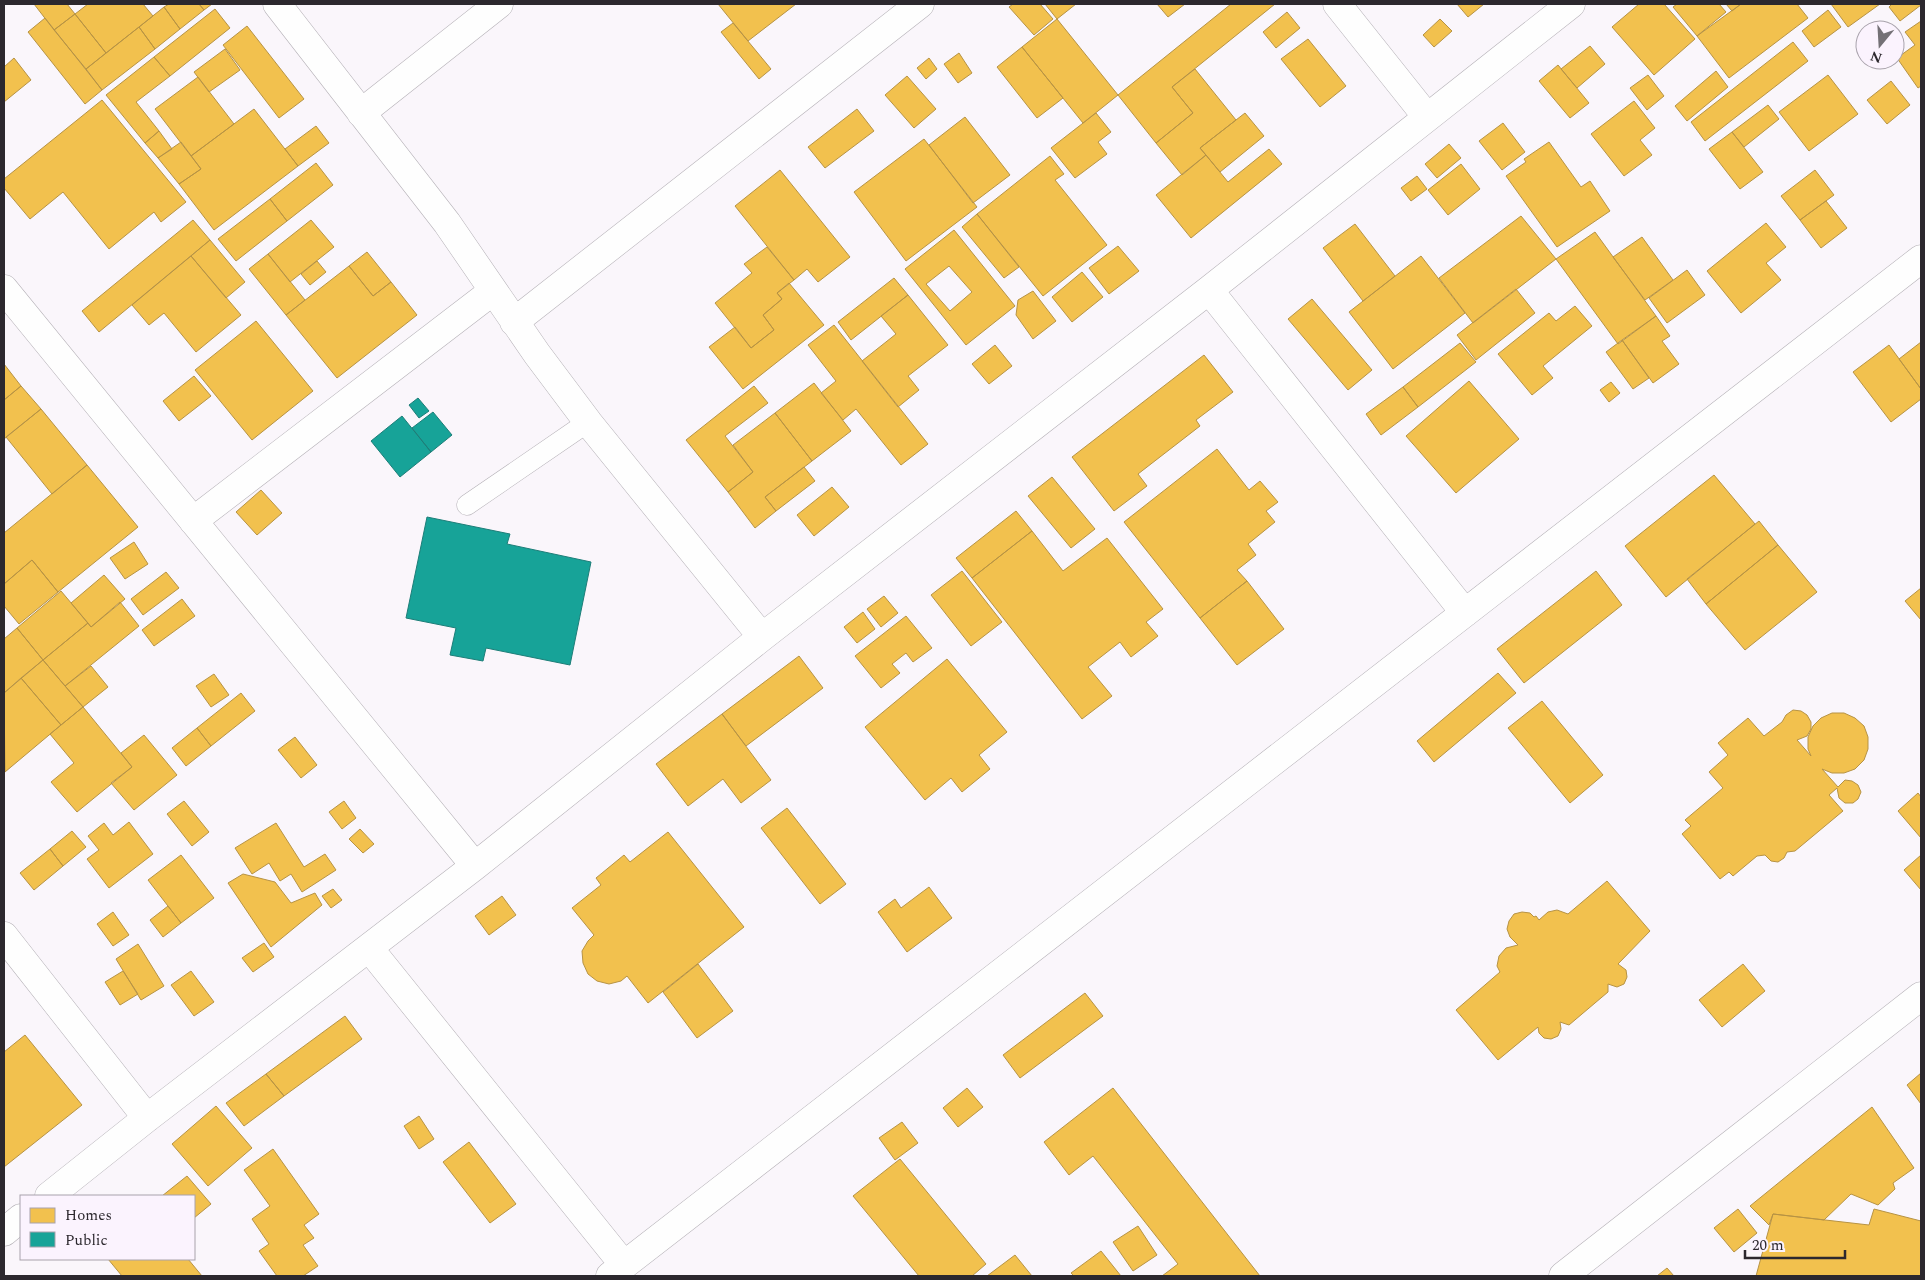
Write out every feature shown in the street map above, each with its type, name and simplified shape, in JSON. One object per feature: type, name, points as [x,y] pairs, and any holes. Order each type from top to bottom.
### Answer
[{"type":"street","points":[[277,4],[447,223],[514,322],[588,422],[762,637]]},
{"type":"street","points":[[361,112],[498,4]]},
{"type":"street","points":[[514,322],[920,4]]},
{"type":"street","points":[[1336,4],[1427,117]]},
{"type":"street","points":[[50,1195],[147,1118],[475,866],[762,637],[1209,290],[1571,4]]},
{"type":"street","points":[[369,948],[617,1271],[1921,259]]},
{"type":"street","points":[[4,289],[475,866]]},
{"type":"street","points":[[1209,290],[1465,613]]},
{"type":"street","points":[[193,521],[494,291]]},
{"type":"street","points":[[4,936],[147,1118]]},
{"type":"street","points":[[1563,1276],[1921,996]]},
{"type":"street","points":[[4,1232],[20,1219]]},
{"type":"lane","points":[[467,505],[588,422]]},
{"type":"building: Homes","points":[[34,4],[67,4],[75,14],[54,30]]},
{"type":"building: Homes","points":[[88,4],[143,4],[153,16],[106,53],[75,14]]},
{"type":"building: Homes","points":[[169,4],[199,4],[204,10],[180,29],[164,7]]},
{"type":"building: Homes","points":[[199,4],[212,4],[204,10]]},
{"type":"building: Homes","points":[[718,4],[796,4],[748,41]]},
{"type":"building: Homes","points":[[1013,4],[1040,4],[1053,19],[1034,35],[1009,7]]},
{"type":"building: Homes","points":[[1045,4],[1076,4],[1057,19]]},
{"type":"building: Homes","points":[[1157,4],[1185,4],[1168,17]]},
{"type":"building: Homes","points":[[1231,4],[1275,4],[1172,87],[1193,113],[1156,143],[1118,95]]},
{"type":"building: Homes","points":[[1457,4],[1484,4],[1468,17]]},
{"type":"building: Homes","points":[[1639,4],[1664,4],[1695,39],[1654,75],[1612,27]]},
{"type":"building: Homes","points":[[1677,4],[1719,4],[1726,12],[1697,36],[1673,7]]},
{"type":"building: Homes","points":[[1726,4],[1741,4],[1732,11]]},
{"type":"building: Homes","points":[[1741,4],[1797,4],[1808,18],[1729,78],[1697,36]]},
{"type":"building: Homes","points":[[1831,4],[1880,4],[1855,20],[1848,27]]},
{"type":"building: Homes","points":[[1892,4],[1921,4],[1901,20],[1899,20],[1889,7]]},
{"type":"building: Homes","points":[[164,7],[180,29],[155,49],[139,27]]},
{"type":"building: Homes","points":[[215,9],[230,28],[170,76],[154,57]]},
{"type":"building: Homes","points":[[1828,10],[1841,27],[1814,47],[1802,31]]},
{"type":"building: Homes","points":[[1287,12],[1300,28],[1276,48],[1263,32]]},
{"type":"building: Homes","points":[[75,14],[106,53],[86,69],[54,30]]},
{"type":"building: Homes","points":[[45,18],[102,90],[85,104],[28,32]]},
{"type":"building: Homes","points":[[1057,19],[1118,95],[1083,123],[1022,47]]},
{"type":"building: Homes","points":[[1440,19],[1452,31],[1434,47],[1423,35]]},
{"type":"building: Homes","points":[[1921,21],[1921,86],[1918,88],[1905,69],[1905,52],[1915,45],[1905,32]]},
{"type":"building: Homes","points":[[733,23],[771,69],[759,79],[721,32]]},
{"type":"building: Homes","points":[[247,26],[304,99],[279,118],[223,45]]},
{"type":"building: Homes","points":[[139,27],[155,49],[102,90],[86,69]]},
{"type":"building: Homes","points":[[1308,39],[1346,86],[1320,107],[1281,59]]},
{"type":"building: Homes","points":[[1793,42],[1808,61],[1705,141],[1691,122]]},
{"type":"building: Homes","points":[[1590,46],[1605,64],[1577,88],[1561,69]]},
{"type":"building: Homes","points":[[1022,47],[1063,98],[1037,118],[997,67]]},
{"type":"building: Homes","points":[[225,49],[240,70],[209,92],[194,72]]},
{"type":"building: Homes","points":[[959,53],[972,73],[958,83],[944,64]]},
{"type":"building: Homes","points":[[154,57],[170,76],[136,102],[159,131],[145,143],[106,95]]},
{"type":"building: Homes","points":[[14,58],[31,80],[4,102],[4,67]]},
{"type":"building: Homes","points":[[929,58],[937,69],[926,79],[917,68]]},
{"type":"building: Homes","points":[[1558,65],[1589,103],[1570,118],[1539,81]]},
{"type":"building: Homes","points":[[1195,69],[1236,120],[1200,148],[1206,155],[1182,175],[1156,143],[1193,113],[1172,87]]},
{"type":"building: Homes","points":[[1716,71],[1728,87],[1687,121],[1675,106]]},
{"type":"building: Homes","points":[[1648,75],[1664,96],[1647,110],[1630,88]]},
{"type":"building: Homes","points":[[1828,75],[1858,114],[1809,151],[1779,112]]},
{"type":"building: Homes","points":[[907,76],[936,109],[914,128],[885,95]]},
{"type":"building: Homes","points":[[198,77],[234,124],[191,156],[155,109]]},
{"type":"building: Homes","points":[[1891,81],[1910,105],[1887,124],[1867,100]]},
{"type":"building: Homes","points":[[102,100],[186,202],[161,222],[154,212],[109,249],[63,192],[30,219],[4,188],[4,179]]},
{"type":"building: Homes","points":[[1634,101],[1655,128],[1640,140],[1652,155],[1624,176],[1591,134]]},
{"type":"building: Homes","points":[[1768,105],[1779,119],[1744,147],[1732,132]]},
{"type":"building: Homes","points":[[254,109],[298,166],[214,230],[179,184],[201,169],[191,156]]},
{"type":"building: Homes","points":[[857,109],[874,131],[825,168],[808,147]]},
{"type":"building: Homes","points":[[1096,113],[1111,132],[1098,142],[1107,154],[1075,178],[1051,148]]},
{"type":"building: Homes","points":[[1245,113],[1264,136],[1220,172],[1200,148]]},
{"type":"building: Homes","points":[[965,117],[1010,175],[973,203],[929,145]]},
{"type":"building: Homes","points":[[1503,123],[1525,152],[1502,170],[1479,141]]},
{"type":"building: Homes","points":[[316,126],[329,143],[298,166],[285,149]]},
{"type":"building: Homes","points":[[159,131],[172,149],[158,158],[145,143]]},
{"type":"building: Homes","points":[[1732,132],[1763,172],[1740,189],[1709,149]]},
{"type":"building: Homes","points":[[924,139],[977,207],[906,261],[854,192]]},
{"type":"building: Homes","points":[[181,142],[201,169],[179,184],[158,158]]},
{"type":"building: Homes","points":[[1549,142],[1581,187],[1590,181],[1610,211],[1557,247],[1506,176],[1526,162],[1524,159]]},
{"type":"building: Homes","points":[[1449,144],[1461,158],[1437,178],[1425,164]]},
{"type":"building: Homes","points":[[1269,149],[1282,164],[1191,238],[1156,195],[1206,155],[1228,182]]},
{"type":"building: Homes","points":[[1050,156],[1064,174],[1055,180],[1107,245],[1043,296],[977,214]]},
{"type":"building: Homes","points":[[316,163],[333,185],[287,221],[270,199]]},
{"type":"building: Homes","points":[[1461,164],[1480,189],[1448,215],[1428,190]]},
{"type":"building: Homes","points":[[780,170],[850,257],[818,282],[807,269],[794,280],[735,206]]},
{"type":"building: Homes","points":[[1815,170],[1834,195],[1800,220],[1781,196]]},
{"type":"building: Homes","points":[[1417,176],[1427,189],[1411,201],[1401,188]]},
{"type":"building: Homes","points":[[270,199],[287,221],[236,261],[218,239]]},
{"type":"building: Homes","points":[[1826,201],[1847,228],[1821,248],[1800,220]]},
{"type":"building: Homes","points":[[977,214],[1019,267],[1004,278],[962,227]]},
{"type":"building: Homes","points":[[1521,216],[1556,259],[1473,323],[1439,278]]},
{"type":"building: Homes","points":[[193,220],[210,240],[99,332],[82,311]]},
{"type":"building: Homes","points":[[311,220],[334,247],[290,282],[268,254]]},
{"type":"building: Homes","points":[[1766,223],[1786,247],[1766,263],[1781,280],[1741,313],[1707,271]]},
{"type":"building: Homes","points":[[1355,224],[1395,276],[1363,301],[1323,248]]},
{"type":"building: Homes","points":[[954,230],[1015,306],[966,345],[905,269]],"holes":[[[949,266],[972,292],[950,311],[926,284]]]},
{"type":"building: Homes","points":[[1595,232],[1656,316],[1618,344],[1556,259]]},
{"type":"building: Homes","points":[[1642,237],[1673,280],[1645,300],[1613,257]]},
{"type":"building: Homes","points":[[210,240],[245,282],[226,298],[191,256]]},
{"type":"building: Homes","points":[[1118,246],[1139,271],[1109,294],[1089,268]]},
{"type":"building: Homes","points":[[767,247],[794,280],[777,293],[782,299],[763,315],[774,330],[751,348],[715,303],[752,273],[744,264]]},
{"type":"building: Homes","points":[[367,252],[391,282],[373,296],[349,266]]},
{"type":"building: Homes","points":[[268,254],[305,300],[286,315],[249,269]]},
{"type":"building: Homes","points":[[191,256],[241,315],[196,352],[164,313],[149,325],[132,305]]},
{"type":"building: Homes","points":[[1421,256],[1465,313],[1393,369],[1349,312]]},
{"type":"building: Homes","points":[[317,261],[326,272],[310,285],[301,274]]},
{"type":"building: Homes","points":[[349,266],[373,296],[391,282],[417,315],[337,378],[286,315]]},
{"type":"building: Homes","points":[[1687,270],[1705,295],[1667,323],[1649,298]]},
{"type":"building: Homes","points":[[1082,272],[1103,297],[1072,322],[1052,297]]},
{"type":"building: Homes","points":[[894,278],[908,295],[851,340],[838,322]]},
{"type":"building: Homes","points":[[789,283],[824,325],[743,389],[709,347],[735,327],[751,348],[774,330],[763,315],[782,299],[777,293]]},
{"type":"building: Homes","points":[[1516,289],[1535,313],[1476,360],[1457,335]]},
{"type":"building: Homes","points":[[1033,291],[1056,321],[1033,339],[1016,315],[1018,300]]},
{"type":"building: Homes","points":[[908,295],[948,345],[908,376],[919,390],[898,407],[862,361],[896,334],[881,316]]},
{"type":"building: Homes","points":[[1312,299],[1372,370],[1348,390],[1288,319]]},
{"type":"building: Homes","points":[[1575,306],[1592,326],[1543,366],[1553,378],[1532,395],[1498,354],[1549,313],[1556,321]]},
{"type":"building: Homes","points":[[1656,316],[1670,336],[1662,341],[1679,364],[1653,383],[1622,340]]},
{"type":"building: Homes","points":[[256,321],[313,391],[252,440],[195,370]]},
{"type":"building: Homes","points":[[834,325],[928,444],[901,465],[856,409],[843,420],[821,393],[836,381],[808,345]]},
{"type":"building: Homes","points":[[1622,340],[1649,378],[1633,389],[1606,352]]},
{"type":"building: Homes","points":[[1921,342],[1921,389],[1899,359]]},
{"type":"building: Homes","points":[[1460,343],[1476,362],[1418,407],[1403,387]]},
{"type":"building: Homes","points":[[995,345],[1012,366],[989,384],[972,364]]},
{"type":"building: Homes","points":[[1889,345],[1921,389],[1921,399],[1891,422],[1853,372]]},
{"type":"building: Homes","points":[[1204,355],[1233,392],[1196,420],[1200,426],[1138,474],[1147,486],[1114,511],[1072,457]]},
{"type":"building: Homes","points":[[4,364],[21,386],[4,400]]},
{"type":"building: Homes","points":[[194,376],[211,396],[179,421],[163,401]]},
{"type":"building: Homes","points":[[1469,381],[1519,439],[1456,493],[1406,436]]},
{"type":"building: Homes","points":[[1611,382],[1620,393],[1609,402],[1600,390]]},
{"type":"building: Homes","points":[[814,383],[851,431],[812,461],[775,413]]},
{"type":"building: Homes","points":[[21,386],[41,409],[4,439],[4,400]]},
{"type":"building: Homes","points":[[754,386],[768,403],[725,436],[753,472],[728,492],[686,440]]},
{"type":"building: Homes","points":[[1403,387],[1418,407],[1381,435],[1366,414]]},
{"type":"building: Homes","points":[[41,409],[87,465],[52,494],[6,437]]},
{"type":"building: Homes","points":[[775,413],[812,461],[765,497],[776,511],[755,528],[728,492],[753,472],[733,445]]},
{"type":"building: Homes","points":[[1217,449],[1249,490],[1260,481],[1278,502],[1266,511],[1275,522],[1248,544],[1256,555],[1237,570],[1247,581],[1200,618],[1124,522]]},
{"type":"building: Homes","points":[[87,465],[138,527],[58,592],[32,560],[4,584],[4,533]]},
{"type":"building: Homes","points":[[804,467],[815,481],[776,511],[765,497]]},
{"type":"building: Homes","points":[[1714,475],[1755,524],[1666,597],[1625,546]]},
{"type":"building: Homes","points":[[1052,477],[1095,529],[1071,548],[1028,496]]},
{"type":"building: Homes","points":[[832,487],[849,507],[814,536],[797,515]]},
{"type":"building: Homes","points":[[261,490],[282,513],[257,535],[236,512]]},
{"type":"building: Homes","points":[[1016,511],[1032,531],[972,578],[956,558]]},
{"type":"building: Homes","points":[[1759,521],[1778,545],[1706,604],[1687,579]]},
{"type":"building: Homes","points":[[1032,531],[1063,571],[1107,538],[1163,609],[1146,622],[1158,636],[1131,657],[1120,642],[1088,667],[1112,696],[1082,719],[972,578]]},
{"type":"building: Homes","points":[[134,542],[148,564],[125,579],[110,558]]},
{"type":"building: Homes","points":[[1778,545],[1817,592],[1745,650],[1706,604]]},
{"type":"building: Homes","points":[[32,560],[58,592],[19,624],[4,606],[4,584]]},
{"type":"building: Homes","points":[[962,571],[1002,622],[971,646],[931,595]]},
{"type":"building: Homes","points":[[1596,571],[1622,605],[1524,683],[1497,649]]},
{"type":"building: Homes","points":[[166,572],[179,588],[143,615],[131,599]]},
{"type":"building: Homes","points":[[104,575],[125,599],[91,627],[71,603]]},
{"type":"building: Homes","points":[[1247,581],[1284,629],[1237,665],[1200,618]]},
{"type":"building: Homes","points":[[1921,588],[1921,620],[1905,601]]},
{"type":"building: Homes","points":[[61,591],[88,623],[43,660],[17,628]]},
{"type":"building: Homes","points":[[884,596],[898,613],[881,627],[867,609]]},
{"type":"building: Homes","points":[[182,599],[195,616],[154,646],[142,630]]},
{"type":"building: Homes","points":[[120,602],[139,626],[65,686],[43,660],[88,623],[91,627]]},
{"type":"building: Homes","points":[[863,612],[875,629],[857,643],[844,627]]},
{"type":"building: Homes","points":[[906,616],[932,648],[913,662],[906,653],[892,664],[900,673],[881,688],[855,656]]},
{"type":"building: Homes","points":[[17,628],[43,660],[4,693],[4,639]]},
{"type":"building: Homes","points":[[799,656],[823,688],[746,746],[722,714]]},
{"type":"building: Homes","points":[[947,659],[1007,732],[979,755],[990,769],[962,792],[951,778],[925,800],[865,727]]},
{"type":"building: Homes","points":[[43,660],[83,707],[61,725],[21,678]]},
{"type":"building: Homes","points":[[91,666],[108,687],[83,707],[65,686]]},
{"type":"building: Homes","points":[[1498,673],[1516,693],[1434,762],[1417,741]]},
{"type":"building: Homes","points":[[214,674],[229,695],[211,707],[196,686]]},
{"type":"building: Homes","points":[[21,678],[61,725],[5,772],[4,693]]},
{"type":"building: Homes","points":[[241,693],[255,711],[211,746],[197,728]]},
{"type":"building: Homes","points":[[1542,701],[1603,775],[1570,803],[1508,728]]},
{"type":"building: Homes","points":[[83,707],[132,767],[77,812],[51,782],[74,763],[50,734]]},
{"type":"building: Homes","points":[[1793,710],[1801,711],[1807,715],[1811,722],[1811,729],[1807,736],[1797,740],[1811,756],[1808,749],[1808,737],[1813,726],[1821,718],[1832,713],[1844,713],[1855,718],[1864,726],[1868,737],[1868,749],[1864,760],[1855,769],[1844,773],[1832,773],[1822,769],[1838,787],[1845,780],[1852,781],[1858,785],[1861,792],[1858,799],[1853,803],[1845,803],[1839,798],[1837,788],[1829,795],[1843,811],[1795,851],[1787,852],[1784,858],[1778,862],[1771,861],[1765,855],[1757,856],[1733,876],[1729,872],[1720,879],[1682,834],[1691,826],[1685,820],[1723,788],[1709,772],[1728,755],[1718,743],[1748,718],[1764,736],[1782,722],[1786,715]]},
{"type":"building: Homes","points":[[722,714],[771,780],[741,803],[723,779],[688,806],[656,764]]},
{"type":"building: Homes","points":[[197,728],[211,746],[186,766],[172,748]]},
{"type":"building: Homes","points":[[144,735],[177,775],[134,810],[111,783],[132,767],[121,753]]},
{"type":"building: Homes","points":[[295,737],[317,765],[301,778],[278,750]]},
{"type":"building: Homes","points":[[1918,793],[1921,797],[1921,838],[1898,811]]},
{"type":"building: Homes","points":[[184,801],[209,832],[192,846],[167,814]]},
{"type":"building: Homes","points":[[344,801],[356,818],[342,829],[329,812]]},
{"type":"building: Homes","points":[[787,808],[846,884],[820,904],[761,828]]},
{"type":"building: Homes","points":[[129,822],[153,854],[109,888],[87,859],[99,850],[88,836],[104,823],[113,835]]},
{"type":"building: Homes","points":[[276,823],[304,867],[325,854],[336,870],[302,892],[291,874],[280,881],[269,863],[252,874],[235,848]]},
{"type":"building: Homes","points":[[360,829],[374,844],[363,853],[349,839]]},
{"type":"building: Homes","points":[[72,831],[86,847],[63,866],[50,849]]},
{"type":"building: Homes","points":[[668,832],[744,927],[648,1003],[627,976],[621,981],[609,984],[597,981],[588,974],[583,963],[582,951],[594,935],[572,908],[601,885],[596,878],[624,855],[630,862]]},
{"type":"building: Homes","points":[[50,849],[63,866],[34,890],[20,873]]},
{"type":"building: Homes","points":[[181,855],[214,898],[181,923],[148,880]]},
{"type":"building: Homes","points":[[1921,855],[1921,890],[1904,870]]},
{"type":"building: Homes","points":[[243,874],[275,882],[291,903],[315,893],[322,905],[271,947],[228,883]]},
{"type":"building: Homes","points":[[1607,881],[1650,931],[1618,964],[1626,970],[1627,977],[1624,984],[1617,987],[1608,984],[1608,992],[1569,1025],[1560,1022],[1561,1029],[1558,1036],[1551,1039],[1544,1038],[1539,1033],[1538,1027],[1498,1060],[1456,1010],[1500,972],[1497,966],[1499,956],[1506,948],[1518,945],[1510,937],[1507,929],[1509,921],[1514,914],[1522,912],[1530,913],[1539,920],[1548,912],[1557,910],[1568,914]]},
{"type":"building: Homes","points":[[929,887],[952,918],[907,952],[878,912],[895,899],[901,908]]},
{"type":"building: Homes","points":[[333,889],[342,900],[331,908],[322,896]]},
{"type":"building: Homes","points":[[502,896],[516,915],[489,935],[475,916]]},
{"type":"building: Homes","points":[[168,906],[181,923],[163,937],[150,920]]},
{"type":"building: Homes","points":[[113,912],[129,935],[113,946],[97,924]]},
{"type":"building: Homes","points":[[264,943],[274,957],[253,972],[242,958]]},
{"type":"building: Homes","points":[[138,944],[164,986],[141,1000],[116,959]]},
{"type":"building: Homes","points":[[698,964],[733,1011],[697,1038],[663,992]]},
{"type":"building: Homes","points":[[1743,964],[1765,991],[1722,1027],[1699,1000]]},
{"type":"building: Homes","points":[[123,971],[138,994],[120,1005],[105,982]]},
{"type":"building: Homes","points":[[191,971],[214,1002],[194,1016],[171,985]]},
{"type":"building: Homes","points":[[1085,993],[1103,1016],[1020,1078],[1003,1055]]},
{"type":"building: Homes","points":[[345,1016],[362,1039],[284,1096],[266,1074]]},
{"type":"building: Homes","points":[[25,1035],[82,1105],[4,1167],[4,1052]]},
{"type":"building: Homes","points":[[1921,1073],[1921,1104],[1907,1085]]},
{"type":"building: Homes","points":[[266,1074],[284,1096],[244,1126],[226,1103]]},
{"type":"building: Homes","points":[[967,1088],[983,1107],[958,1127],[943,1108]]},
{"type":"building: Homes","points":[[1113,1088],[1260,1276],[1162,1276],[1178,1264],[1093,1156],[1069,1175],[1044,1142]]},
{"type":"building: Homes","points":[[216,1106],[252,1148],[208,1186],[172,1144]]},
{"type":"building: Homes","points":[[1872,1107],[1914,1168],[1893,1183],[1895,1189],[1878,1205],[1851,1194],[1824,1220],[1773,1214],[1769,1225],[1750,1206]]},
{"type":"building: Homes","points":[[419,1116],[434,1139],[419,1149],[404,1126]]},
{"type":"building: Homes","points":[[902,1122],[918,1143],[895,1160],[879,1138]]},
{"type":"building: Homes","points":[[469,1142],[516,1204],[490,1223],[443,1162]]},
{"type":"building: Homes","points":[[273,1149],[319,1214],[304,1225],[314,1238],[303,1245],[318,1266],[303,1276],[277,1276],[259,1251],[269,1244],[252,1219],[270,1206],[244,1170]]},
{"type":"building: Homes","points":[[900,1159],[986,1264],[972,1276],[919,1276],[853,1196]]},
{"type":"building: Homes","points":[[187,1176],[211,1204],[195,1217],[195,1195],[163,1195]]},
{"type":"building: Homes","points":[[1738,1209],[1757,1233],[1734,1252],[1714,1228]]},
{"type":"building: Homes","points":[[1874,1209],[1921,1221],[1921,1276],[1756,1276],[1773,1214],[1869,1225]]},
{"type":"building: Homes","points":[[1138,1226],[1157,1255],[1133,1271],[1113,1242]]},
{"type":"building: Homes","points":[[1101,1251],[1121,1276],[1074,1276],[1071,1273]]},
{"type":"building: Homes","points":[[1015,1255],[1032,1276],[987,1276]]},
{"type":"building: Homes","points":[[109,1260],[189,1260],[202,1276],[122,1276]]},
{"type":"building: Homes","points":[[1667,1268],[1674,1276],[1657,1276]]},
{"type":"building: Public","points":[[418,398],[429,411],[419,418],[409,405]]},
{"type":"building: Public","points":[[433,412],[452,435],[431,452],[412,428]]},
{"type":"building: Public","points":[[402,416],[431,452],[400,477],[371,441]]},
{"type":"building: Public","points":[[427,517],[510,534],[507,544],[591,562],[570,665],[486,648],[483,661],[450,655],[456,628],[406,618]]}]
